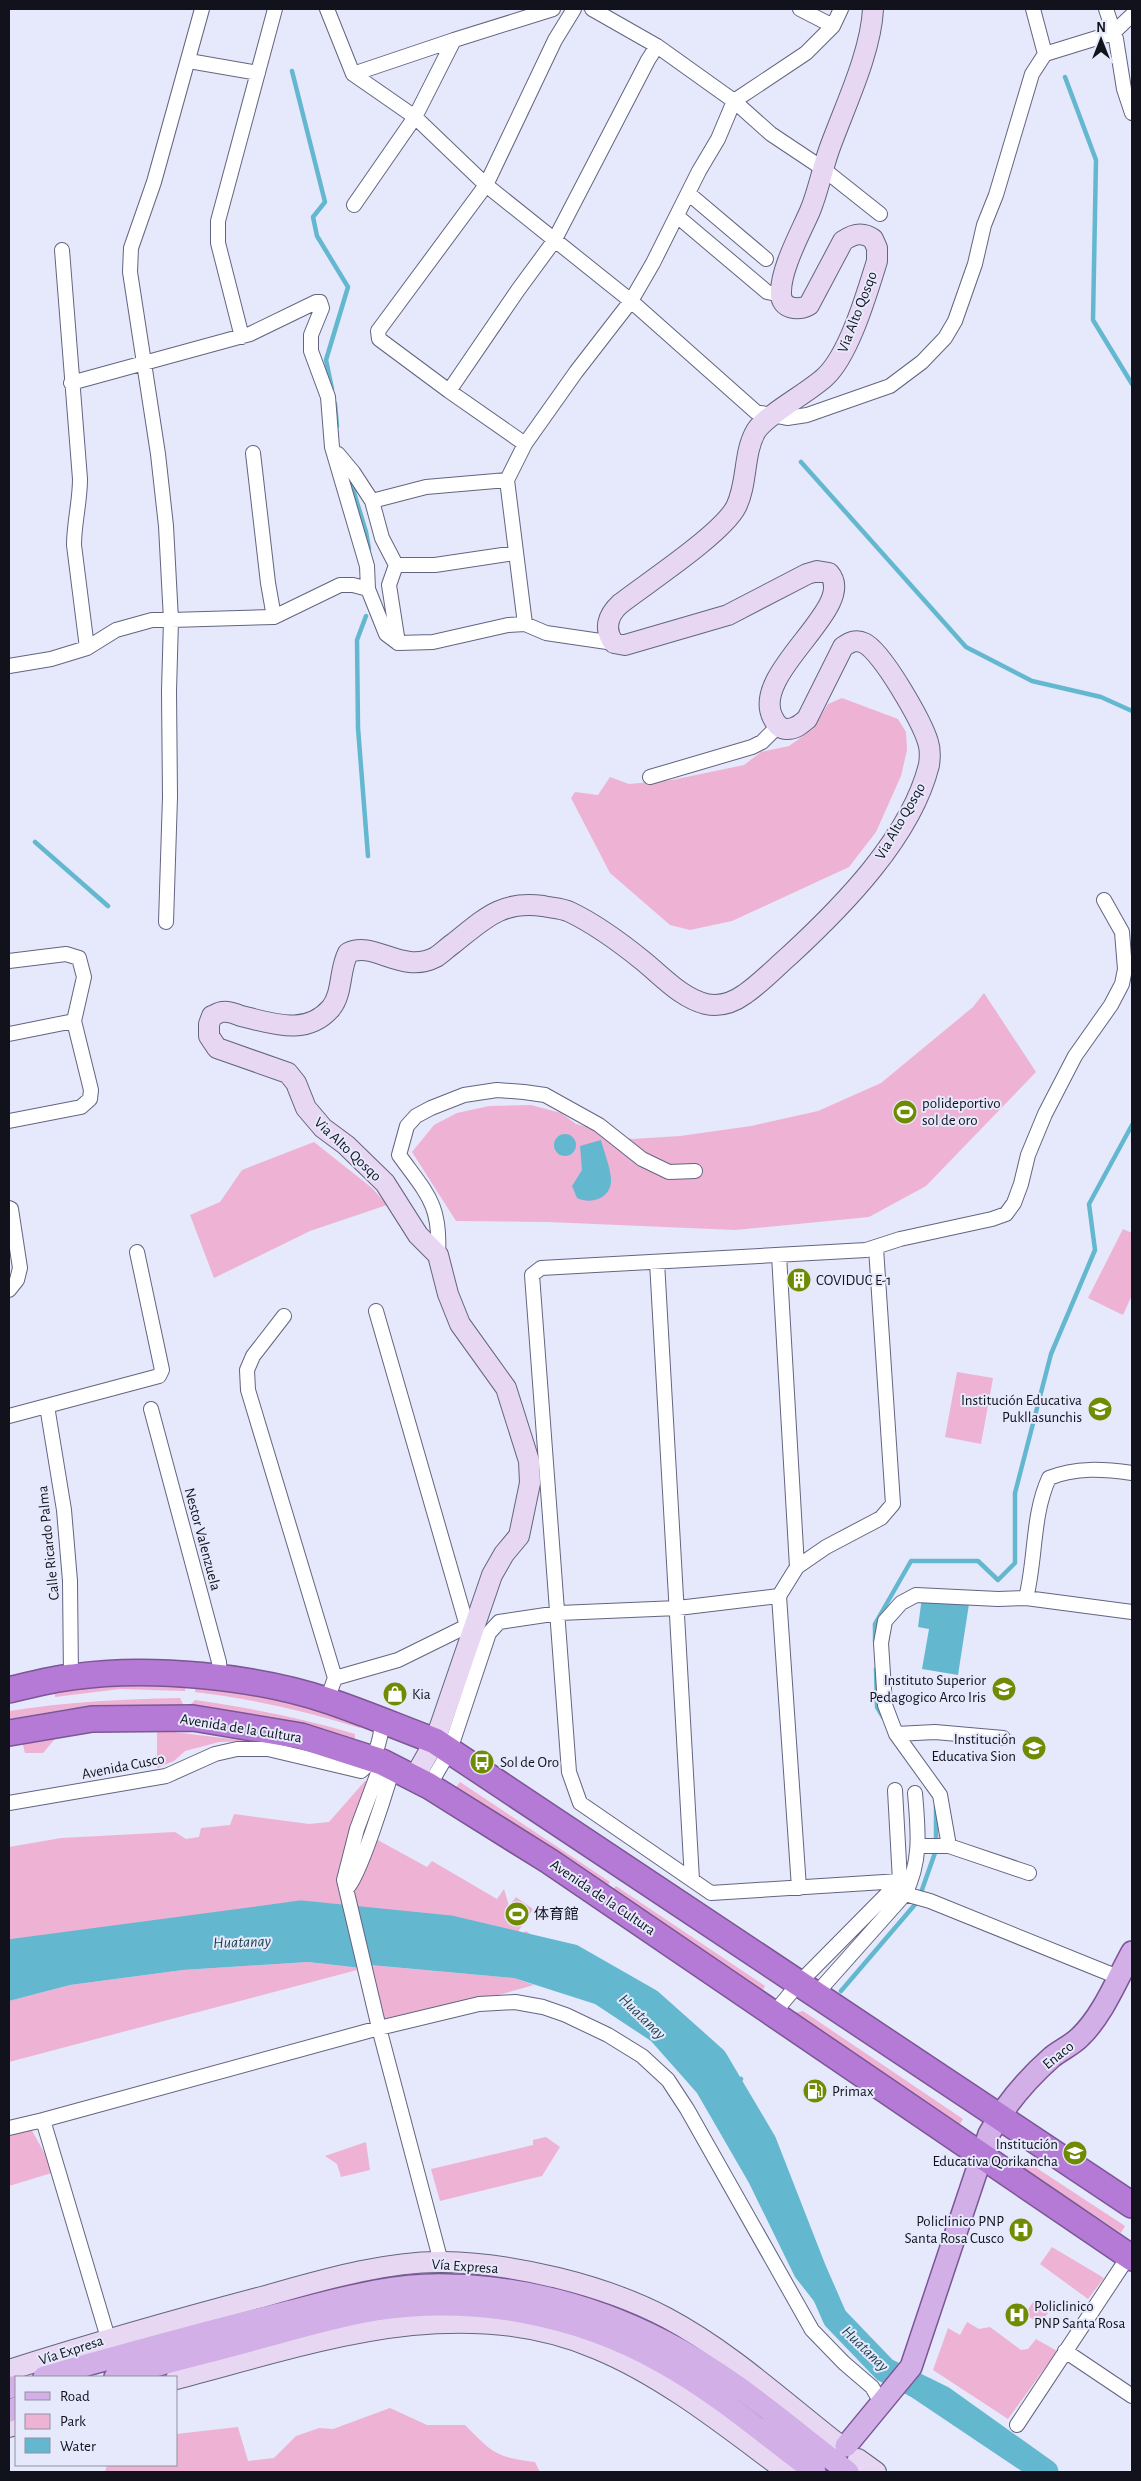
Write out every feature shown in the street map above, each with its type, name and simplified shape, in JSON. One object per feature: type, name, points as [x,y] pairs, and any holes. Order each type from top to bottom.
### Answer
[{"type":"highway","points":[[9,1690],[71,1677],[113,1673],[181,1674],[331,1689],[382,1721],[443,1746],[1132,2205]]},
{"type":"highway","name":"Avenida de la Cultura","points":[[9,1733],[92,1719],[193,1718],[301,1736],[398,1771],[549,1861],[982,2156],[1131,2255]]},
{"type":"main road","name":"Enaco","points":[[850,2458],[883,2404],[911,2367],[989,2134],[999,2116],[1024,2084],[1052,2057],[1080,2036],[1097,2014],[1132,1952]]},
{"type":"main road","name":"Vía Expresa","points":[[48,2376],[213,2330],[334,2300],[398,2287],[449,2284],[504,2289],[562,2300],[617,2319],[665,2341],[713,2369],[803,2465]]},
{"type":"main road","name":"Vía Expresa","points":[[119,2376],[315,2324],[376,2310],[434,2305],[493,2308],[548,2317],[606,2335],[661,2361],[703,2388],[803,2465],[850,2458]]},
{"type":"main road","points":[[803,2465],[825,2442],[850,2458]]},
{"type":"street","points":[[166,922],[170,796],[168,691],[171,620],[166,526],[158,454],[130,272],[131,248],[154,182],[202,9]]},
{"type":"street","points":[[242,336],[218,243],[218,221],[275,9]]},
{"type":"street","points":[[328,9],[353,74],[416,117],[486,185],[554,241],[631,300],[756,412],[772,417],[787,418],[806,415],[890,386],[922,362],[945,338],[955,321],[975,264],[984,225],[996,195],[1032,74],[1046,54],[1112,33],[1132,15]]},
{"type":"street","points":[[353,74],[553,9]]},
{"type":"street","points":[[526,444],[449,392],[378,339],[378,331],[486,185],[555,40],[574,9]]},
{"type":"street","points":[[592,9],[657,46],[734,101],[771,134],[822,168],[880,214]]},
{"type":"street","points":[[800,9],[833,26]]},
{"type":"street","points":[[525,624],[507,480],[526,444],[576,372],[631,300],[718,139],[734,101],[806,53],[833,26],[841,9]]},
{"type":"street","points":[[677,216],[767,292],[781,295],[788,264],[811,208],[822,168],[868,43],[873,9]]},
{"type":"street","points":[[1033,9],[1046,54]]},
{"type":"street","points":[[1106,9],[1112,33],[1116,39],[1124,89],[1132,113]]},
{"type":"street","points":[[354,205],[416,117],[454,40]]},
{"type":"street","points":[[449,392],[518,290],[554,241],[657,46]]},
{"type":"street","points":[[189,61],[258,73]]},
{"type":"street","points":[[688,193],[766,259]]},
{"type":"street","name":"Via Alto Qosqo","points":[[614,643],[608,632],[611,612],[718,528],[735,509],[743,491],[751,441],[757,429],[808,391],[826,376],[838,362],[865,297],[877,261],[877,248],[873,239],[860,234],[852,235],[843,241],[809,305],[803,308],[792,308],[784,304],[781,295]]},
{"type":"street","points":[[62,250],[80,479],[80,506],[74,531],[74,545],[87,648]]},
{"type":"street","points":[[71,383],[242,336],[316,302],[322,304],[312,335],[311,351],[328,397],[332,447],[367,566],[368,589],[386,634],[398,643],[433,642],[508,625],[525,624],[546,634],[625,645],[728,615],[807,574],[817,571],[829,573],[834,582],[834,594],[829,606],[782,669],[774,689],[770,705],[772,716],[778,726],[762,742],[752,747],[650,777]]},
{"type":"street","points":[[332,447],[353,472],[372,501],[382,538],[396,565],[389,585],[398,643]]},
{"type":"street","points":[[253,453],[268,583],[274,617]]},
{"type":"street","points":[[372,501],[426,487],[507,480]]},
{"type":"street","points":[[396,565],[435,565],[515,553]]},
{"type":"street","points":[[9,666],[51,659],[87,648],[116,630],[152,620],[274,617],[340,585],[353,585],[368,589]]},
{"type":"street","name":"Via Alto Qosqo","points":[[438,1255],[418,1235],[385,1183],[346,1145],[323,1128],[306,1108],[296,1083],[288,1073],[217,1048],[209,1036],[209,1024],[212,1016],[222,1012],[262,1022],[296,1027],[319,1019],[332,1007],[338,994],[341,972],[348,953],[356,949],[405,962],[423,961],[436,957],[482,919],[506,907],[532,905],[568,910],[641,959],[690,998],[708,1005],[727,1004],[745,994],[775,969],[858,887],[885,851],[908,813],[924,782],[930,761],[928,743],[902,691],[876,652],[866,643],[858,641],[850,641],[843,647],[807,719],[797,727],[786,729],[778,726]]},
{"type":"street","points":[[1104,900],[1122,932],[1125,969],[1122,984],[1111,1005],[1075,1056],[1045,1114],[1028,1155],[1014,1203],[1006,1214],[992,1219],[900,1239],[876,1248],[540,1268],[532,1275],[559,1613],[569,1772],[580,1803],[711,1894],[799,1888],[905,1890],[1118,1977]]},
{"type":"street","points":[[9,961],[66,954],[79,958],[84,978],[74,1021],[91,1090],[90,1099],[81,1107],[9,1121]]},
{"type":"street","points":[[9,1034],[74,1021]]},
{"type":"street","points":[[443,1746],[474,1624],[496,1566],[519,1536],[530,1483],[529,1461],[506,1388],[460,1324],[448,1294],[438,1255],[440,1230],[436,1211],[430,1198],[399,1154],[407,1126],[416,1116],[464,1095],[497,1090],[545,1095],[599,1125],[642,1159],[669,1172],[695,1171]]},
{"type":"street","points":[[9,1208],[11,1209],[20,1268],[17,1280],[9,1290]]},
{"type":"street","points":[[799,1888],[779,1596],[797,1567],[826,1547],[881,1518],[893,1504],[876,1248]]},
{"type":"street","points":[[9,1416],[159,1376],[162,1370],[137,1252]]},
{"type":"street","points":[[779,1255],[797,1567]]},
{"type":"street","points":[[657,1262],[692,1880]]},
{"type":"street","points":[[376,1311],[474,1624]]},
{"type":"street","points":[[284,1316],[253,1356],[247,1370],[248,1390],[331,1689],[474,1624]]},
{"type":"street","name":"Calle Ricardo Palma","points":[[47,1406],[64,1510],[70,1581],[71,1677]]},
{"type":"street","name":"Nestor Valenzuela","points":[[151,1409],[219,1662],[220,1678]]},
{"type":"street","points":[[1026,1598],[1033,1572],[1041,1496],[1049,1478],[1062,1472],[1096,1468],[1132,1473]]},
{"type":"street","points":[[948,1847],[940,1795],[896,1734],[885,1705],[881,1643],[885,1621],[901,1604],[916,1595],[998,1599],[1026,1598],[1132,1612]]},
{"type":"street","points":[[441,2262],[379,2028],[347,1892],[345,1872],[357,1829],[398,1771],[443,1746],[488,1633],[499,1622],[559,1613],[678,1608],[779,1596]]},
{"type":"street","points":[[382,1721],[376,1750],[398,1771]]},
{"type":"street","points":[[896,1734],[935,1732],[1003,1738]]},
{"type":"street","name":"Avenida Cusco","points":[[9,1804],[166,1776],[216,1754],[237,1749],[268,1749],[361,1771],[398,1771]]},
{"type":"street","points":[[895,1790],[905,1890]]},
{"type":"street","points":[[774,2013],[807,1988],[911,1883],[921,1846],[915,1793]]},
{"type":"street","points":[[921,1846],[948,1847],[1029,1873]]},
{"type":"street","points":[[807,1988],[905,1890]]},
{"type":"street","points":[[9,2128],[379,2028],[479,2004],[515,2002],[543,2007],[566,2015],[608,2035],[642,2056],[668,2080],[687,2109],[812,2330],[872,2387],[883,2404]]},
{"type":"street","points":[[43,2120],[108,2338]]},
{"type":"street","points":[[1017,2425],[1131,2255]]},
{"type":"street","name":"Vía Expresa","points":[[9,2370],[108,2338],[312,2283],[401,2265],[441,2262],[479,2264],[542,2274],[617,2296],[666,2318],[709,2344],[850,2458],[876,2472]]},
{"type":"street","name":"Vía Expresa","points":[[178,2379],[375,2330],[424,2322],[468,2322],[507,2326],[562,2336],[598,2349],[637,2369],[691,2402],[803,2465]]},
{"type":"street","points":[[1065,2351],[1132,2396]]},
{"type":"green space","points":[[842,698],[898,719],[906,732],[907,750],[901,776],[876,832],[849,867],[732,921],[690,930],[670,925],[610,873],[571,798],[575,792],[598,795],[610,777],[629,784],[672,780],[744,765],[761,752],[789,746],[813,729],[828,704]]},
{"type":"green space","name":"polideportivo sol de oro","points":[[984,993],[1036,1072],[926,1186],[869,1217],[735,1230],[548,1222],[456,1221],[412,1152],[434,1125],[457,1113],[489,1106],[531,1105],[561,1113],[576,1124],[632,1139],[680,1136],[751,1126],[818,1111],[881,1083],[973,1007]]},
{"type":"green space","points":[[314,1142],[372,1188],[387,1205],[310,1231],[214,1278],[190,1215],[220,1202],[242,1170]]},
{"type":"green space","points":[[1123,1229],[1132,1233],[1132,1295],[1123,1315],[1088,1298]]},
{"type":"green space","points":[[957,1372],[993,1378],[981,1444],[945,1437]]},
{"type":"green space","points":[[186,1683],[185,1691],[120,1689],[55,1697],[54,1687]]},
{"type":"green space","points":[[195,1684],[238,1689],[363,1720],[360,1728],[279,1706],[195,1692]]},
{"type":"green space","points":[[180,1698],[184,1706],[112,1705],[67,1709],[9,1719],[9,1711],[52,1705]]},
{"type":"green space","points":[[195,1700],[276,1714],[335,1728],[355,1734],[355,1743],[303,1725],[252,1714],[189,1706]]},
{"type":"green space","points":[[157,1730],[248,1741],[219,1742],[185,1751],[174,1761],[157,1768]]},
{"type":"green space","points":[[60,1733],[43,1753],[25,1753],[22,1741]]},
{"type":"green space","points":[[365,1781],[388,1790],[374,1838],[427,1867],[432,1861],[497,1899],[504,1889],[509,1906],[516,1897],[533,1909],[519,1930],[520,1935],[526,1931],[558,1954],[450,1928],[296,1914],[9,1952],[9,1847],[61,1838],[175,1832],[186,1839],[199,1837],[201,1828],[230,1825],[234,1814],[309,1824],[329,1822]]},
{"type":"green space","points":[[460,1782],[610,1882],[607,1887],[456,1787]]},
{"type":"green space","points":[[616,1886],[765,1986],[762,1991],[612,1891]]},
{"type":"green space","points":[[308,1962],[361,1968],[371,2021],[357,1970],[9,2062],[9,2001],[70,1985],[183,1970]]},
{"type":"green space","points":[[369,1965],[514,1978],[534,1985],[379,2028]]},
{"type":"green space","points":[[803,2011],[963,2119],[960,2124],[794,2013]]},
{"type":"green space","points":[[31,2129],[55,2172],[9,2186],[9,2135]]},
{"type":"green space","points":[[546,2137],[560,2147],[542,2176],[440,2201],[431,2169],[533,2145],[533,2140]]},
{"type":"green space","points":[[366,2142],[370,2170],[341,2177],[337,2164],[325,2156]]},
{"type":"green space","points":[[1026,2161],[1125,2226],[1121,2233],[1022,2168]]},
{"type":"green space","points":[[1052,2247],[1104,2278],[1088,2299],[1040,2264]]},
{"type":"green space","points":[[1033,2302],[1048,2313],[1040,2324],[1025,2314]]},
{"type":"green space","points":[[967,2322],[979,2329],[990,2327],[1021,2350],[1028,2349],[1036,2339],[1057,2351],[1008,2419],[933,2370],[948,2328],[960,2335]]},
{"type":"green space","points":[[390,2408],[427,2425],[465,2425],[489,2448],[511,2458],[535,2462],[540,2472],[105,2472],[107,2466],[178,2466],[178,2434],[238,2427],[248,2461],[274,2458],[296,2436],[319,2428],[333,2429]]},
{"type":"water","points":[[565,1134],[573,1137],[576,1145],[573,1153],[565,1156],[557,1153],[554,1145],[557,1137]]},
{"type":"water","points":[[601,1140],[611,1179],[608,1191],[605,1195],[595,1200],[589,1201],[577,1198],[572,1186],[582,1170],[580,1146]]},
{"type":"water","points":[[922,1597],[969,1604],[958,1675],[922,1669],[929,1629],[918,1627]]},
{"type":"water","name":"Huatanay","points":[[301,1913],[450,1928],[573,1957],[650,2001],[715,2059],[764,2142],[814,2270],[836,2318],[885,2370],[942,2398],[1046,2472],[1023,2472],[865,2366],[795,2277],[749,2183],[697,2093],[651,2041],[595,2004],[514,1978],[370,1965],[361,1968],[308,1962],[183,1970],[70,1985],[9,2001],[9,1952]]},
{"type":"waterway","points":[[292,71],[325,202],[313,217],[317,236],[348,287],[326,360],[332,389]]},
{"type":"waterway","points":[[1065,77],[1096,160],[1093,320],[1132,384]]},
{"type":"waterway","points":[[335,404],[337,426]]},
{"type":"waterway","points":[[801,462],[966,647],[1032,681],[1101,697],[1132,711]]},
{"type":"waterway","points":[[349,476],[366,532],[369,549]]},
{"type":"waterway","points":[[366,616],[357,640],[358,728],[368,856]]},
{"type":"waterway","points":[[35,842],[108,906]]},
{"type":"waterway","points":[[875,1641],[875,1624],[911,1561],[978,1561],[998,1580],[1015,1563],[1015,1493],[1051,1354],[1095,1250],[1089,1204],[1132,1125]]},
{"type":"waterway","points":[[876,1669],[877,1707],[883,1717]]},
{"type":"waterway","points":[[841,1991],[918,1901],[936,1850],[936,1806]]},
{"type":"waterway","name":"Huatanay","points":[[9,1952],[301,1913],[450,1928],[573,1957],[650,2001],[715,2059],[764,2142],[814,2270],[835,2318],[885,2370],[942,2398],[1046,2472]]},
{"type":"waterway","points":[[729,2090],[741,2079]]},
{"type":"place","name":"polideportivo sol de oro","points":[[905,1112]]},
{"type":"place","name":"COVIDUC E-1","points":[[799,1280]]},
{"type":"place","name":"Institución Educativa Pukllasunchis","points":[[1100,1409]]},
{"type":"place","name":"Instituto Superior Pedagogico Arco Iris","points":[[1004,1689]]},
{"type":"place","name":"Kia","points":[[395,1694]]},
{"type":"place","name":"Institución Educativa Sion","points":[[1034,1748]]},
{"type":"place","name":"Sol de Oro","points":[[482,1762]]},
{"type":"place","name":"体育館","points":[[517,1914]]},
{"type":"place","name":"Primax","points":[[815,2091]]},
{"type":"place","name":"Institución Educativa Qorikancha","points":[[1075,2153]]},
{"type":"place","name":"Policlinico PNP Santa Rosa Cusco","points":[[1021,2230]]},
{"type":"place","name":"Policlinico PNP Santa Rosa","points":[[1017,2315]]}]
